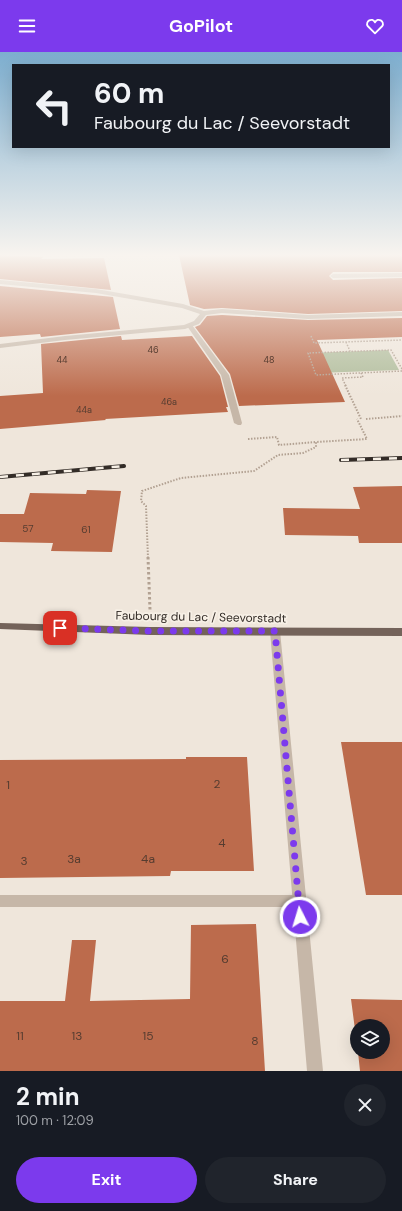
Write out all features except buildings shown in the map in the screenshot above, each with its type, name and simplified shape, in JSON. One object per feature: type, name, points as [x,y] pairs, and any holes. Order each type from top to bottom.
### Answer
[{"type":"main road","name":"Faubourg du Lac / Seevorstadt","points":[[0,626],[150,631],[402,632]]},
{"type":"street","points":[[157,302],[182,306],[204,313],[222,312],[308,317],[402,314]]},
{"type":"street","points":[[0,346],[190,326],[202,318],[204,313]]},
{"type":"street","points":[[190,326],[225,375],[238,423]]},
{"type":"street","points":[[275,631],[315,1071]]},
{"type":"street","points":[[0,901],[299,901]]},
{"type":"path","points":[[309,332],[314,343],[402,340]]},
{"type":"path","points":[[346,342],[350,351]]},
{"type":"path","points":[[391,350],[402,369],[360,373],[316,374],[308,353],[391,350]]},
{"type":"path","points":[[238,423],[243,439],[277,437],[279,444],[367,439],[342,378],[363,377],[360,373]]},
{"type":"path","points":[[366,419],[402,416]]},
{"type":"path","points":[[150,610],[146,506],[141,501],[142,491],[181,478],[254,471],[278,455],[303,453],[316,447],[316,442]]},
{"type":"green space","points":[[388,350],[399,370],[318,373],[309,353]]},
{"type":"railway","points":[[341,460],[402,458]]},
{"type":"railway","points":[[0,477],[124,466]]},
{"type":"route","points":[[60,628],[150,631],[275,631],[300,917]]}]
